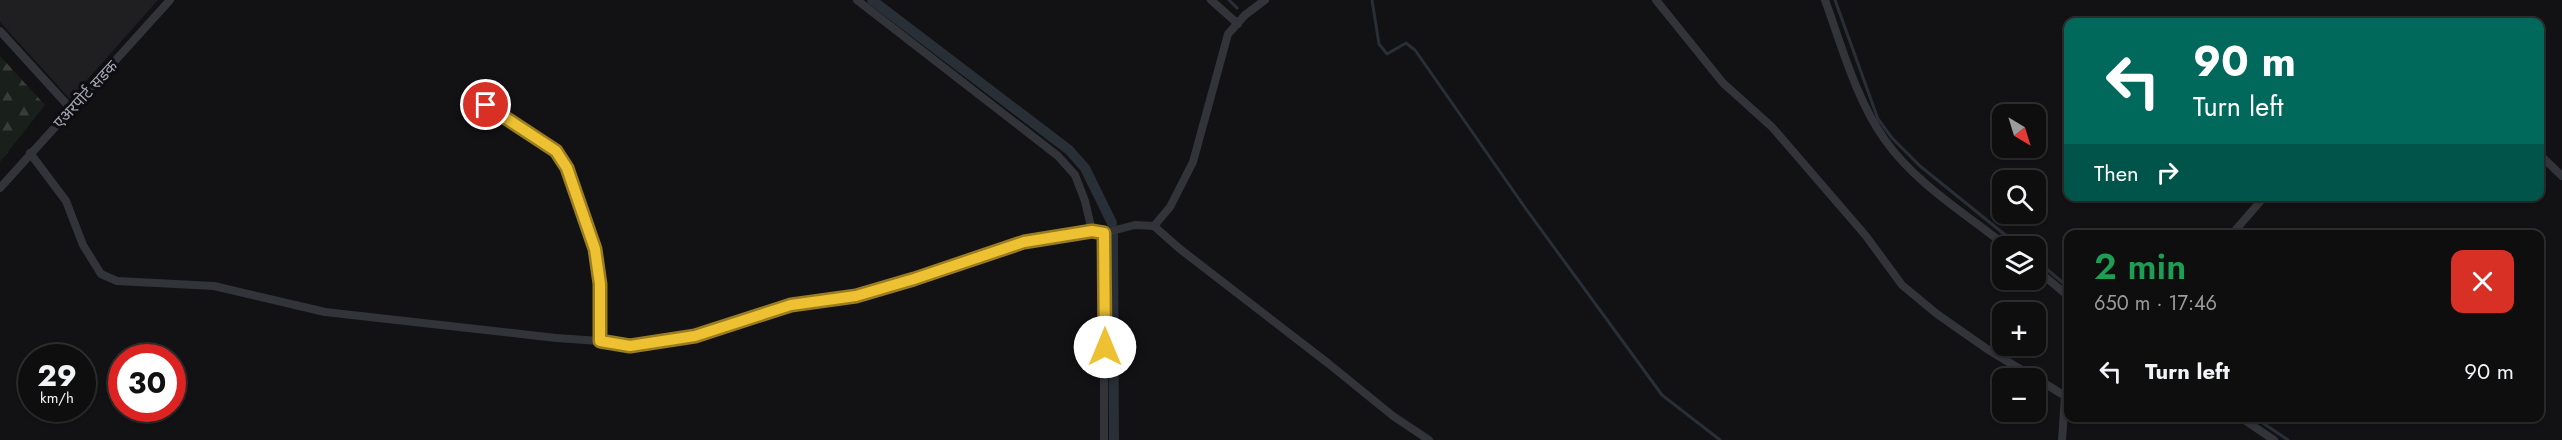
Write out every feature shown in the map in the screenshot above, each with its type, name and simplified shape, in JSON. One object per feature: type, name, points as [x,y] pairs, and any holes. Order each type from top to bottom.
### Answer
[{"type":"street","name":"एअरपोर्ट सडक","points":[[0,189],[170,0]]},
{"type":"street","points":[[857,0],[1058,156],[1075,175],[1085,201],[1092,231]]},
{"type":"street","points":[[1211,0],[1238,24]]},
{"type":"street","points":[[1154,226],[1170,207],[1193,162],[1228,34],[1245,15],[1265,0]]},
{"type":"street","points":[[1656,0],[1724,83],[1772,127],[1866,236],[1902,285],[1970,337],[2019,368]]},
{"type":"street","points":[[1825,0],[1850,69],[1871,117],[1886,142],[1918,176],[1993,236]]},
{"type":"street","points":[[0,31],[72,110]]},
{"type":"street","points":[[486,105],[549,145],[556,151],[567,168],[595,249],[600,284],[600,341]]},
{"type":"street","points":[[30,153],[66,201],[83,245],[101,274],[117,281],[214,286],[325,312],[630,346],[695,336],[791,305],[856,296],[1024,242],[1092,231],[1104,233],[1135,225],[1154,226],[1180,249],[1329,363],[1393,416],[1430,440]]},
{"type":"street","points":[[2544,159],[2562,176]]},
{"type":"street","points":[[2235,230],[2261,201]]},
{"type":"street","points":[[1104,233],[1104,440]]},
{"type":"street","points":[[2046,277],[2064,293]]},
{"type":"street","points":[[2046,383],[2064,392]]},
{"type":"street","points":[[2062,440],[2064,421]]},
{"type":"street","points":[[2247,422],[2274,440]]},
{"type":"shaded area","points":[[0,0],[158,0],[70,99],[0,22]]},
{"type":"green space","points":[[0,56],[45,105],[0,162]]},
{"type":"waterway","points":[[872,0],[1069,150],[1085,168],[1112,223]]},
{"type":"waterway","points":[[1229,0],[1237,8]]},
{"type":"waterway","points":[[1372,0],[1379,44],[1387,54],[1406,43],[1415,50],[1526,209],[1662,395],[1720,440]]},
{"type":"waterway","points":[[1835,0],[1878,119],[1892,138],[1920,166],[2007,236]]},
{"type":"waterway","points":[[1113,235],[1114,440]]},
{"type":"waterway","points":[[2046,268],[2064,284]]},
{"type":"waterway","points":[[2261,422],[2288,440]]},
{"type":"route","points":[[486,105],[542,140],[556,151],[567,168],[594,242],[600,284],[602,320],[600,341],[630,346],[655,344],[695,336],[791,305],[856,296],[1024,242],[1092,231],[1104,233],[1105,347]]}]
